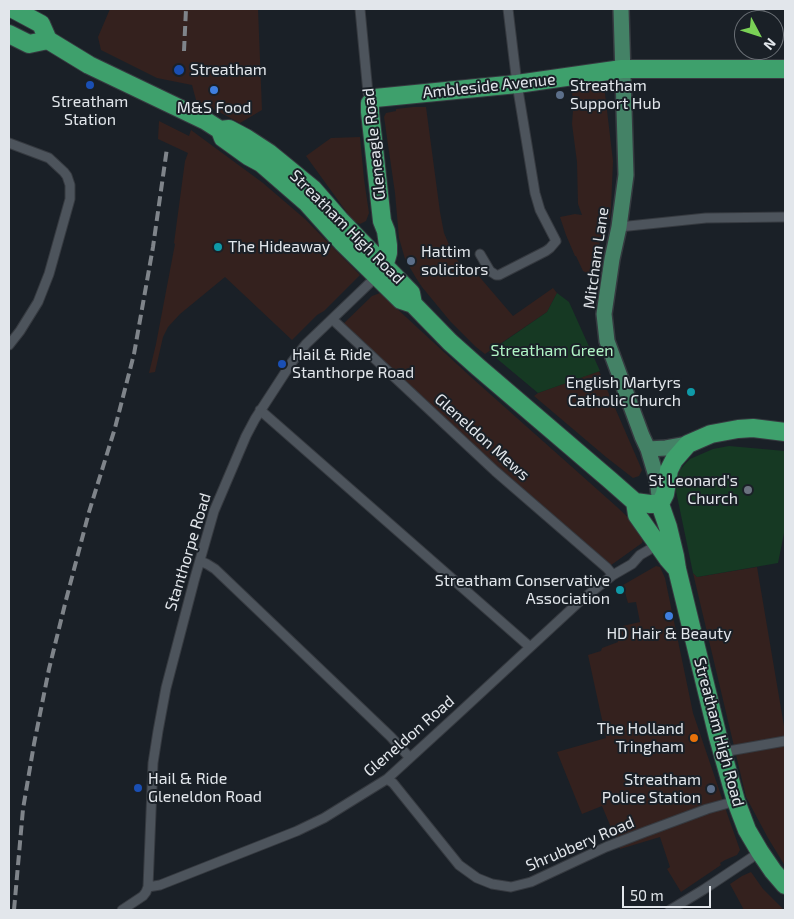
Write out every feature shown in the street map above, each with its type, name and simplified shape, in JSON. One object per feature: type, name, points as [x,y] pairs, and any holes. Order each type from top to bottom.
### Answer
[{"type":"highway","name":"Streatham High Road","points":[[20,13],[41,24],[48,40],[89,65],[206,121],[220,130],[223,138],[261,163],[307,203],[342,242],[380,270]]},
{"type":"highway","points":[[9,36],[28,44],[48,40]]},
{"type":"highway","name":"Ambleside Avenue","points":[[372,100],[379,97],[518,84],[622,69],[785,69]]},
{"type":"highway","name":"Gleneagle Road","points":[[372,100],[370,112],[382,221],[388,245],[388,253],[380,270]]},
{"type":"highway","name":"Streatham High Road","points":[[220,130],[229,129],[246,138],[269,153],[313,189],[354,234],[401,300],[413,304],[450,342],[478,367],[635,502],[637,515],[677,569]]},
{"type":"highway","points":[[354,234],[366,236],[375,230],[382,221]]},
{"type":"highway","points":[[635,502],[660,504],[665,494],[669,470],[674,460],[688,444],[711,434],[731,430],[753,428],[785,432]]},
{"type":"highway","name":"Streatham High Road","points":[[660,504],[668,527],[718,737],[736,801],[747,830],[760,852],[785,885]]},
{"type":"main road","name":"Mitcham Lane","points":[[621,9],[626,175],[604,314],[607,342],[648,449],[657,479],[660,504]]},
{"type":"main road","points":[[648,449],[688,444]]},
{"type":"street","name":"Gleneagle Road","points":[[360,9],[368,93],[372,100]]},
{"type":"street","points":[[480,254],[490,271],[499,275],[546,252],[556,241],[540,210],[535,193],[508,9]]},
{"type":"street","points":[[9,143],[49,158],[64,172],[70,185],[70,199],[50,274],[38,302],[9,345]]},
{"type":"street","points":[[619,227],[706,218],[785,217]]},
{"type":"street","name":"Stanthorpe Road","points":[[148,887],[154,763],[158,731],[166,688],[214,511],[246,436],[260,410],[292,362],[306,344],[380,270]]},
{"type":"street","name":"Gleneldon Mews","points":[[332,318],[495,470],[607,568],[613,576]]},
{"type":"street","points":[[260,410],[530,647]]},
{"type":"street","name":"Gleneldon Road","points":[[122,910],[143,896],[148,887],[160,885],[297,831],[324,818],[387,779],[579,602],[632,564],[640,555],[657,543]]},
{"type":"street","points":[[200,561],[215,569],[391,737],[410,758]]},
{"type":"street","points":[[723,752],[785,741]]},
{"type":"street","name":"Shrubbery Road","points":[[387,779],[393,783],[459,866],[477,878],[492,884],[511,887],[531,882],[606,847],[707,809],[736,801]]},
{"type":"street","points":[[670,910],[760,852]]},
{"type":"shaded area","points":[[110,9],[258,9],[262,110],[240,123],[196,100],[192,85],[157,78],[101,50],[98,37]]},
{"type":"shaded area","points":[[604,85],[613,161],[611,208],[610,218],[603,227],[598,251],[596,251],[594,270],[589,274],[583,271],[575,256],[560,217],[575,214],[582,215],[578,204],[577,162],[572,124],[572,90]]},
{"type":"shaded area","points":[[426,107],[444,233],[453,254],[465,271],[471,267],[513,316],[553,288],[557,293],[547,312],[485,354],[450,321],[422,287],[405,259],[399,238],[395,193],[384,117],[386,113],[396,111],[396,109]]},
{"type":"shaded area","points":[[159,121],[189,136],[191,130],[263,183],[305,219],[360,275],[292,340],[225,277],[180,314],[168,327],[163,337],[155,372],[149,373],[175,244],[185,161],[188,153],[158,139]]},
{"type":"shaded area","points":[[360,137],[369,213],[366,221],[360,224],[353,221],[306,156],[331,138]]},
{"type":"shaded area","points":[[380,293],[635,524],[643,539],[642,543],[607,568],[340,327],[372,296]]},
{"type":"shaded area","points":[[599,371],[642,470],[639,476],[633,478],[534,396]]},
{"type":"shaded area","points":[[656,566],[660,567],[665,578],[693,713],[740,850],[737,855],[720,863],[721,865],[681,892],[667,869],[670,867],[660,837],[620,849],[602,806],[582,814],[557,752],[606,738],[588,655],[618,642],[614,628],[640,622],[636,602],[628,603],[623,585]]},
{"type":"shaded area","points":[[757,567],[785,732],[785,866],[746,797],[693,573],[697,577]]},
{"type":"shaded area","points":[[751,872],[763,889],[784,910],[744,910],[730,884]]},
{"type":"green space","name":"Streatham Green","points":[[557,293],[569,302],[600,371],[538,393],[489,352],[547,312]]},
{"type":"green space","points":[[729,446],[785,451],[785,528],[778,563],[697,577],[693,573],[676,491],[678,476],[680,470],[690,459],[713,449]]},
{"type":"railway","points":[[184,51],[186,9]]},
{"type":"railway","points":[[14,910],[23,809],[49,669],[89,512],[115,428],[134,354],[153,247],[167,148]]},
{"type":"place","name":"Streatham","points":[[179,70]]},
{"type":"place","name":"Streatham Station","points":[[90,85]]},
{"type":"place","name":"M&S Food","points":[[214,90]]},
{"type":"place","name":"Streatham Support Hub","points":[[560,95]]},
{"type":"place","name":"The Hideaway","points":[[218,247]]},
{"type":"place","name":"Hattim solicitors","points":[[411,261]]},
{"type":"place","name":"Hail & Ride Stanthorpe Road","points":[[282,364]]},
{"type":"place","name":"English Martyrs Catholic Church","points":[[691,392]]},
{"type":"place","name":"St Leonard's Church","points":[[748,490]]},
{"type":"place","name":"Streatham Conservative Association","points":[[620,590]]},
{"type":"place","name":"HD Hair & Beauty","points":[[669,616]]},
{"type":"place","name":"The Holland Tringham","points":[[694,738]]},
{"type":"place","name":"Hail & Ride Gleneldon Road","points":[[138,788]]},
{"type":"place","name":"Streatham Police Station","points":[[711,789]]}]
